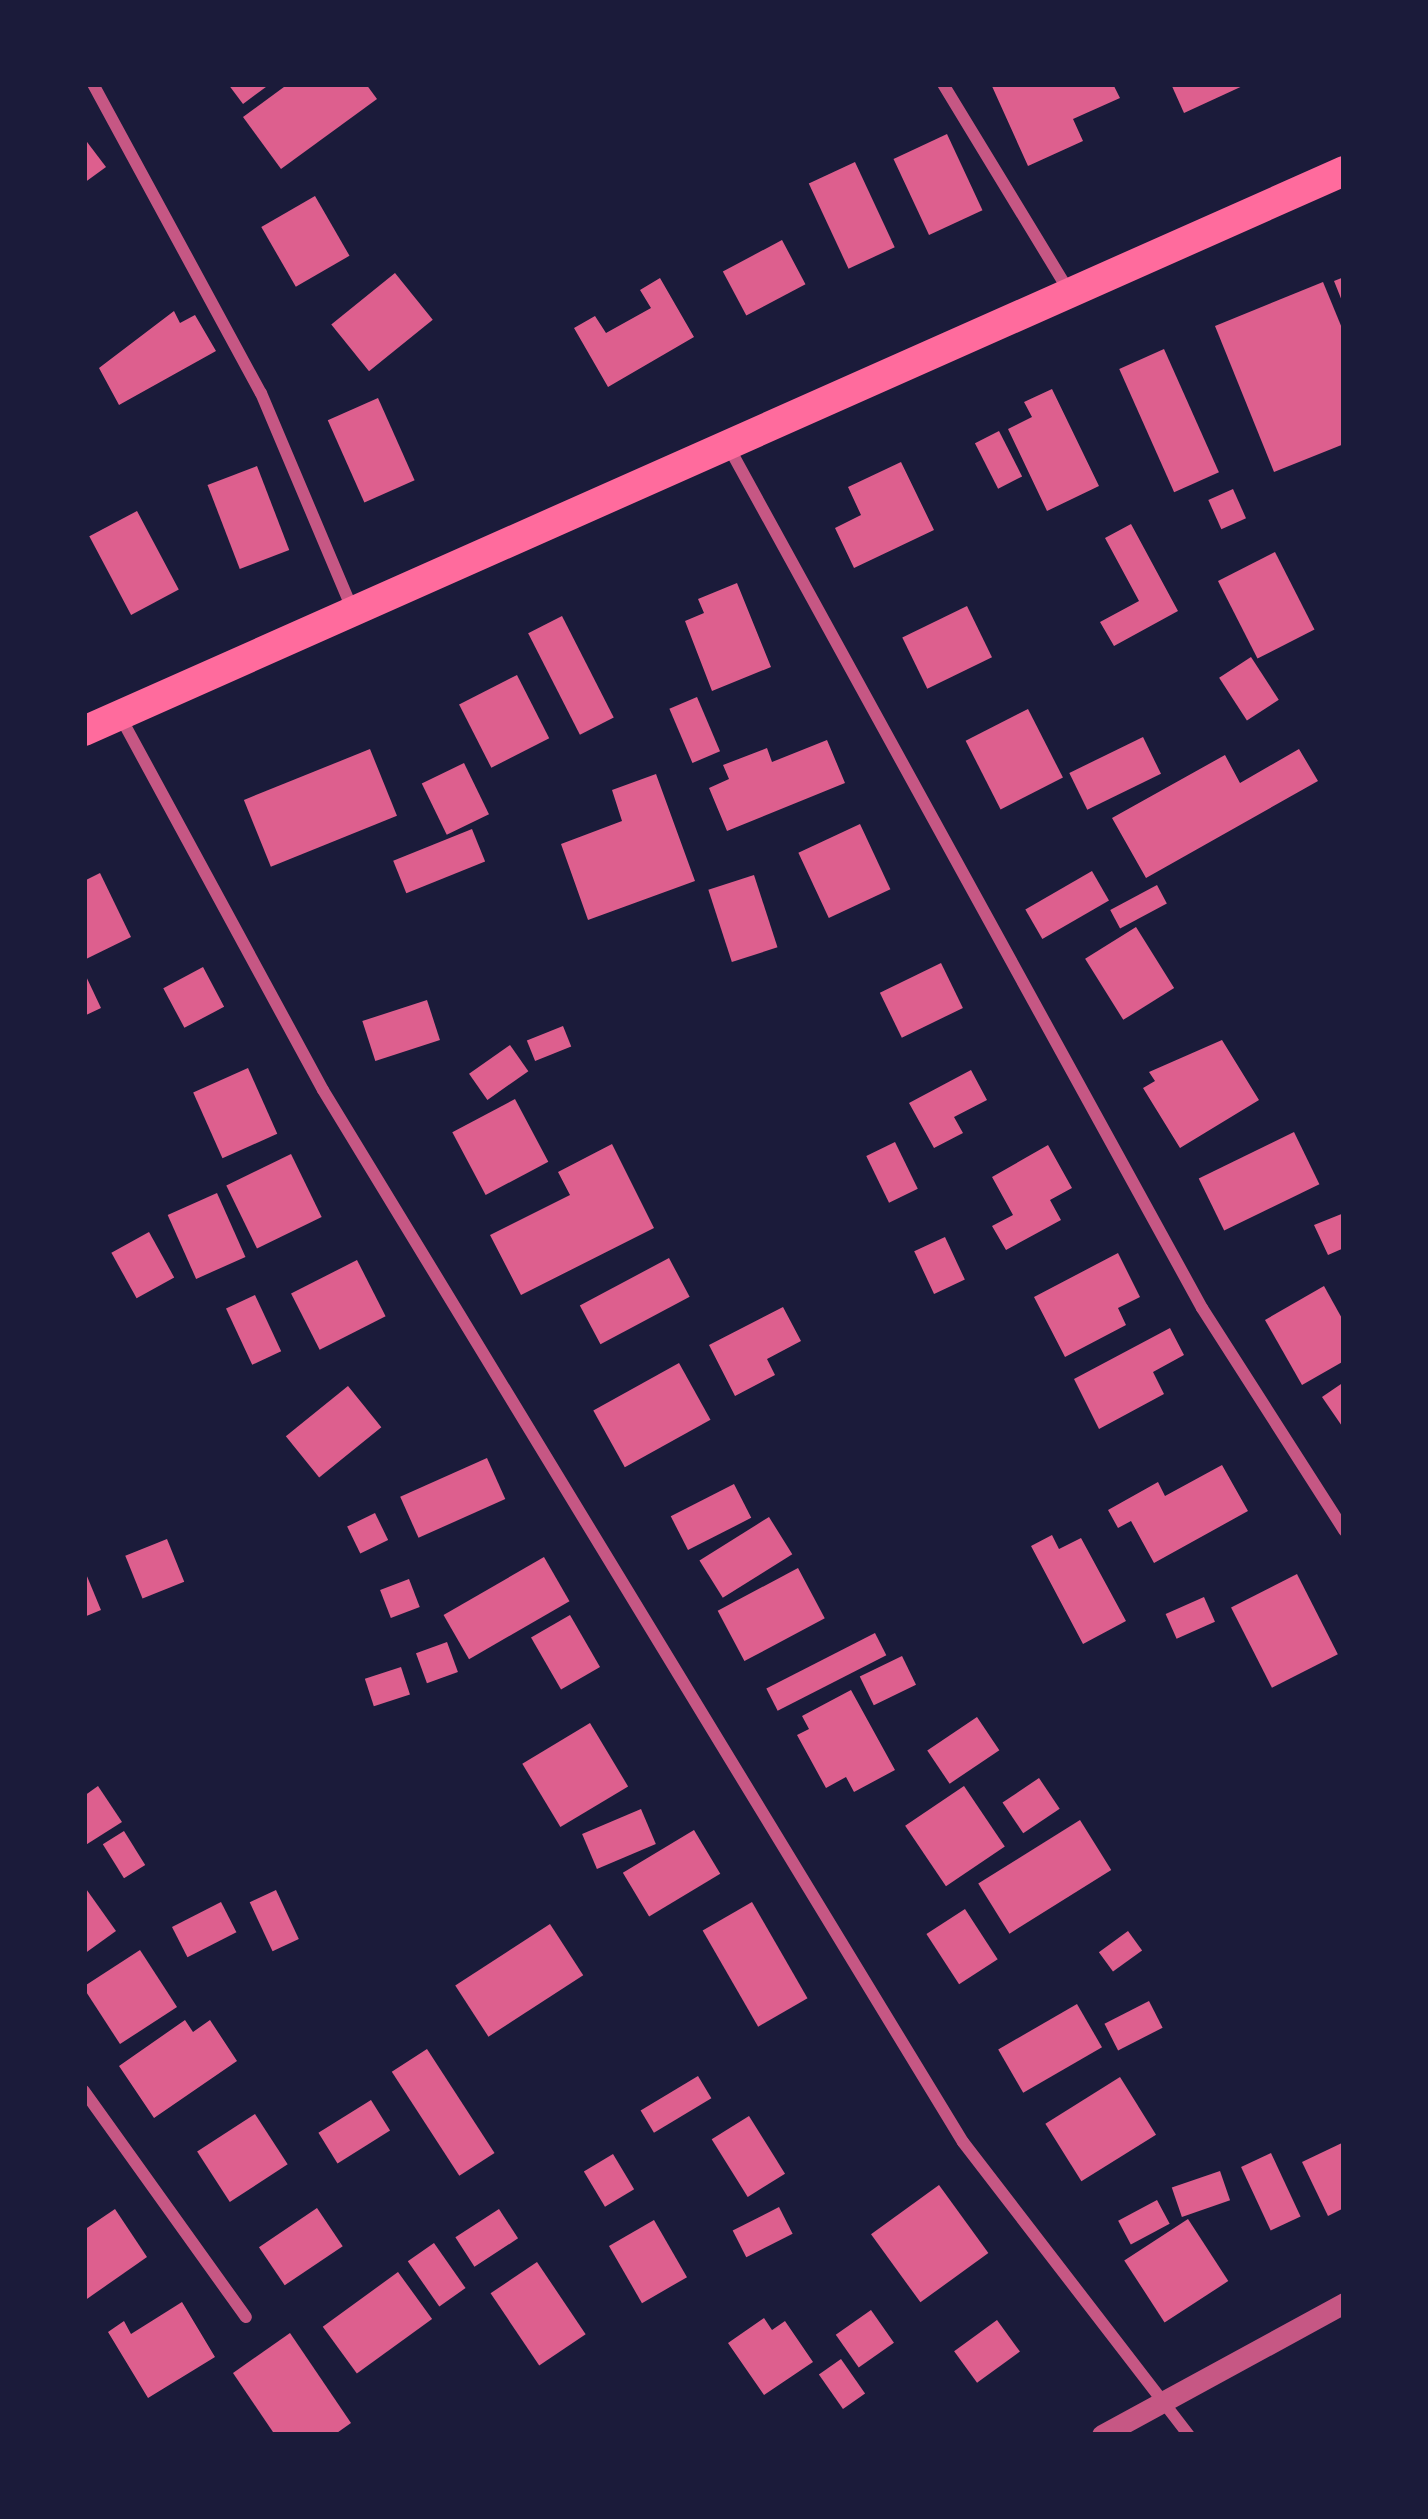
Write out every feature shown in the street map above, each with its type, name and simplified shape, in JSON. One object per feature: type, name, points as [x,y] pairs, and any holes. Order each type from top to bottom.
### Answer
[{"type":"main road","points":[[84,731],[1344,170]]},
{"type":"street","points":[[93,84],[261,393],[352,608]]},
{"type":"street","points":[[943,84],[1071,295]]},
{"type":"street","points":[[726,443],[1202,1308],[1344,1530]]},
{"type":"street","points":[[120,716],[323,1090],[963,2142],[1189,2435]]},
{"type":"street","points":[[84,2091],[246,2317]]},
{"type":"street","points":[[1102,2435],[1344,2303]]},
{"type":"building","points":[[228,84],[270,84],[243,104]]},
{"type":"building","points":[[288,84],[366,84],[377,99],[281,169],[243,117]]},
{"type":"building","points":[[991,84],[1113,84],[1120,98],[1073,119],[1083,141],[1028,166]]},
{"type":"building","points":[[1171,84],[1247,84],[1184,113]]},
{"type":"building","points":[[947,134],[982,210],[929,235],[894,159]]},
{"type":"building","points":[[84,138],[106,167],[84,183]]},
{"type":"building","points":[[855,162],[895,247],[849,269],[809,184]]},
{"type":"building","points":[[315,196],[350,256],[296,287],[261,227]]},
{"type":"building","points":[[782,240],[805,284],[746,316],[723,271]]},
{"type":"building","points":[[395,273],[433,320],[369,371],[331,325]]},
{"type":"building","points":[[1344,277],[1344,306],[1334,281]]},
{"type":"building","points":[[660,278],[694,337],[608,387],[574,328],[595,316],[606,333],[651,308],[640,290]]},
{"type":"building","points":[[1323,282],[1344,333],[1344,444],[1274,472],[1215,326]]},
{"type":"building","points":[[174,311],[180,323],[195,315],[216,351],[119,405],[99,368]]},
{"type":"building","points":[[1164,349],[1219,472],[1174,492],[1119,369]]},
{"type":"building","points":[[1052,389],[1099,486],[1047,511],[1008,429],[1032,417],[1024,402]]},
{"type":"building","points":[[378,398],[415,480],[364,503],[328,420]]},
{"type":"building","points":[[999,431],[1022,476],[998,489],[975,443]]},
{"type":"building","points":[[901,462],[934,530],[854,568],[835,528],[861,515],[848,487]]},
{"type":"building","points":[[257,466],[289,550],[240,569],[208,485]]},
{"type":"building","points":[[1233,489],[1246,518],[1221,529],[1208,500]]},
{"type":"building","points":[[137,511],[179,590],[131,615],[89,536]]},
{"type":"building","points":[[1131,524],[1178,611],[1114,646],[1100,622],[1139,601],[1105,538]]},
{"type":"building","points":[[1275,552],[1314,630],[1257,659],[1218,581]]},
{"type":"building","points":[[737,583],[771,667],[712,691],[685,621],[704,613],[698,599]]},
{"type":"building","points":[[967,606],[992,657],[927,689],[902,638]]},
{"type":"building","points":[[562,616],[614,718],[580,735],[528,633]]},
{"type":"building","points":[[1251,657],[1279,700],[1247,720],[1219,678]]},
{"type":"building","points":[[517,675],[549,738],[491,768],[459,705]]},
{"type":"building","points":[[697,697],[720,751],[692,763],[669,709]]},
{"type":"building","points":[[1028,709],[1063,778],[1001,809],[966,741]]},
{"type":"building","points":[[1143,737],[1161,774],[1087,810],[1069,773]]},
{"type":"building","points":[[827,740],[845,783],[727,831],[709,788],[729,779],[723,765],[767,748],[772,762]]},
{"type":"building","points":[[370,749],[397,816],[271,867],[244,800]]},
{"type":"building","points":[[1299,749],[1318,781],[1146,878],[1112,818],[1225,755],[1240,783]]},
{"type":"building","points":[[464,763],[489,814],[447,835],[422,784]]},
{"type":"building","points":[[656,774],[695,881],[588,920],[561,844],[622,821],[612,790]]},
{"type":"building","points":[[860,824],[890,889],[829,918],[798,853]]},
{"type":"building","points":[[472,829],[485,861],[406,893],[393,861]]},
{"type":"building","points":[[1092,871],[1109,900],[1042,939],[1025,910]]},
{"type":"building","points":[[100,873],[131,937],[84,960],[84,881]]},
{"type":"building","points":[[754,875],[777,947],[732,962],[708,890]]},
{"type":"building","points":[[1157,885],[1167,904],[1120,928],[1110,910]]},
{"type":"building","points":[[1136,927],[1174,988],[1123,1020],[1085,959]]},
{"type":"building","points":[[941,963],[963,1008],[902,1038],[880,993]]},
{"type":"building","points":[[203,967],[224,1007],[184,1028],[163,988]]},
{"type":"building","points":[[84,972],[101,1008],[84,1016]]},
{"type":"building","points":[[427,1000],[440,1040],[375,1061],[362,1021]]},
{"type":"building","points":[[563,1026],[571,1046],[535,1061],[527,1041]]},
{"type":"building","points":[[1222,1040],[1259,1100],[1180,1148],[1143,1088],[1155,1081],[1149,1072]]},
{"type":"building","points":[[510,1045],[528,1071],[487,1100],[469,1074]]},
{"type":"building","points":[[248,1068],[277,1134],[222,1158],[193,1092]]},
{"type":"building","points":[[971,1070],[987,1100],[954,1117],[963,1133],[934,1148],[909,1103]]},
{"type":"building","points":[[515,1099],[548,1162],[486,1195],[452,1132]]},
{"type":"building","points":[[1294,1132],[1319,1184],[1224,1231],[1199,1178]]},
{"type":"building","points":[[895,1142],[918,1189],[889,1203],[866,1156]]},
{"type":"building","points":[[612,1144],[654,1228],[521,1295],[490,1235],[570,1195],[558,1172]]},
{"type":"building","points":[[1048,1145],[1072,1188],[1050,1200],[1061,1220],[1006,1250],[992,1226],[1013,1215],[992,1177]]},
{"type":"building","points":[[291,1154],[322,1217],[257,1248],[226,1186]]},
{"type":"building","points":[[217,1193],[245,1257],[196,1279],[168,1215]]},
{"type":"building","points":[[1344,1213],[1344,1248],[1328,1255],[1314,1225]]},
{"type":"building","points":[[149,1232],[174,1277],[137,1298],[111,1253]]},
{"type":"building","points":[[945,1237],[965,1280],[934,1294],[914,1251]]},
{"type":"building","points":[[1118,1253],[1140,1297],[1118,1308],[1126,1325],[1065,1357],[1034,1297]]},
{"type":"building","points":[[669,1258],[690,1297],[600,1344],[580,1305]]},
{"type":"building","points":[[357,1260],[386,1316],[320,1350],[291,1294]]},
{"type":"building","points":[[1324,1286],[1344,1322],[1344,1361],[1302,1385],[1265,1320]]},
{"type":"building","points":[[255,1295],[281,1351],[252,1365],[226,1309]]},
{"type":"building","points":[[783,1307],[801,1341],[767,1359],[775,1375],[735,1396],[709,1345]]},
{"type":"building","points":[[1170,1328],[1184,1355],[1153,1372],[1164,1394],[1099,1429],[1074,1379]]},
{"type":"building","points":[[679,1363],[711,1420],[625,1467],[593,1411]]},
{"type":"building","points":[[1344,1382],[1344,1429],[1322,1397]]},
{"type":"building","points":[[348,1386],[381,1427],[319,1478],[286,1436]]},
{"type":"building","points":[[487,1458],[505,1499],[419,1538],[400,1497]]},
{"type":"building","points":[[1222,1465],[1248,1511],[1154,1563],[1131,1521],[1118,1528],[1108,1510],[1158,1482],[1165,1496]]},
{"type":"building","points":[[734,1484],[751,1518],[688,1550],[671,1516]]},
{"type":"building","points":[[375,1513],[388,1540],[360,1554],[347,1527]]},
{"type":"building","points":[[769,1517],[792,1554],[723,1598],[699,1560]]},
{"type":"building","points":[[1052,1535],[1059,1549],[1081,1538],[1126,1621],[1083,1644],[1031,1546]]},
{"type":"building","points":[[167,1539],[184,1582],[143,1599],[125,1556]]},
{"type":"building","points":[[544,1557],[570,1601],[469,1659],[444,1615]]},
{"type":"building","points":[[798,1568],[825,1618],[744,1661],[718,1611]]},
{"type":"building","points":[[84,1569],[101,1610],[84,1617]]},
{"type":"building","points":[[1297,1574],[1338,1654],[1272,1688],[1231,1608]]},
{"type":"building","points":[[409,1579],[420,1607],[391,1618],[380,1590]]},
{"type":"building","points":[[1204,1597],[1215,1622],[1177,1639],[1166,1614]]},
{"type":"building","points":[[570,1615],[600,1667],[561,1689],[531,1638]]},
{"type":"building","points":[[875,1633],[886,1655],[778,1711],[766,1688]]},
{"type":"building","points":[[447,1642],[458,1672],[427,1683],[416,1653]]},
{"type":"building","points":[[902,1656],[916,1685],[874,1705],[860,1677]]},
{"type":"building","points":[[401,1667],[410,1695],[374,1706],[365,1679]]},
{"type":"building","points":[[851,1690],[895,1770],[854,1792],[846,1777],[826,1788],[797,1735],[809,1729],[802,1716]]},
{"type":"building","points":[[977,1717],[999,1750],[950,1784],[927,1751]]},
{"type":"building","points":[[590,1723],[628,1786],[560,1827],[522,1764]]},
{"type":"building","points":[[1039,1778],[1060,1809],[1023,1833],[1003,1803]]},
{"type":"building","points":[[98,1786],[122,1822],[84,1846],[84,1796]]},
{"type":"building","points":[[964,1786],[1005,1847],[946,1886],[905,1826]]},
{"type":"building","points":[[641,1809],[656,1844],[597,1869],[582,1834]]},
{"type":"building","points":[[1080,1820],[1111,1870],[1009,1934],[978,1884]]},
{"type":"building","points":[[694,1830],[720,1874],[649,1916],[623,1873]]},
{"type":"building","points":[[124,1831],[145,1865],[124,1878],[103,1844]]},
{"type":"building","points":[[84,1886],[116,1931],[84,1954]]},
{"type":"building","points":[[276,1890],[299,1939],[273,1951],[250,1902]]},
{"type":"building","points":[[221,1902],[236,1932],[187,1957],[172,1927]]},
{"type":"building","points":[[752,1902],[808,1998],[758,2027],[703,1931]]},
{"type":"building","points":[[965,1909],[998,1959],[959,1984],[926,1934]]},
{"type":"building","points":[[550,1924],[583,1975],[488,2037],[455,1986]]},
{"type":"building","points":[[1128,1931],[1142,1950],[1113,1972],[1099,1952]]},
{"type":"building","points":[[140,1950],[177,2007],[120,2044],[84,1986]]},
{"type":"building","points":[[1149,2001],[1163,2028],[1118,2050],[1104,2024]]},
{"type":"building","points":[[1077,2004],[1102,2047],[1023,2093],[998,2050]]},
{"type":"building","points":[[185,2020],[193,2032],[210,2020],[237,2061],[154,2118],[119,2066]]},
{"type":"building","points":[[427,2049],[495,2153],[459,2176],[392,2072]]},
{"type":"building","points":[[698,2076],[711,2098],[654,2133],[641,2111]]},
{"type":"building","points":[[1120,2077],[1156,2135],[1081,2181],[1045,2124]]},
{"type":"building","points":[[371,2100],[390,2131],[337,2163],[318,2133]]},
{"type":"building","points":[[255,2114],[288,2164],[230,2202],[197,2152]]},
{"type":"building","points":[[749,2116],[785,2174],[748,2197],[712,2139]]},
{"type":"building","points":[[1344,2142],[1344,2208],[1328,2216],[1302,2162]]},
{"type":"building","points":[[1271,2153],[1301,2216],[1271,2230],[1241,2167]]},
{"type":"building","points":[[613,2154],[634,2189],[605,2207],[584,2172]]},
{"type":"building","points":[[1220,2171],[1230,2200],[1182,2217],[1172,2188]]},
{"type":"building","points":[[939,2185],[988,2253],[920,2302],[871,2234]]},
{"type":"building","points":[[1157,2200],[1170,2224],[1131,2244],[1118,2221]]},
{"type":"building","points":[[779,2207],[793,2234],[746,2257],[733,2231]]},
{"type":"building","points":[[317,2208],[343,2246],[285,2285],[259,2247]]},
{"type":"building","points":[[115,2209],[147,2257],[84,2301],[84,2230]]},
{"type":"building","points":[[499,2209],[518,2238],[474,2267],[455,2237]]},
{"type":"building","points":[[1188,2219],[1228,2281],[1165,2322],[1124,2260]]},
{"type":"building","points":[[654,2220],[687,2277],[642,2303],[609,2246]]},
{"type":"building","points":[[434,2243],[466,2288],[439,2306],[408,2261]]},
{"type":"building","points":[[537,2262],[586,2334],[539,2365],[491,2293]]},
{"type":"building","points":[[398,2272],[432,2319],[357,2374],[323,2327]]},
{"type":"building","points":[[182,2302],[215,2357],[148,2398],[108,2332],[124,2321],[131,2334]]},
{"type":"building","points":[[871,2310],[894,2343],[859,2367],[836,2335]]},
{"type":"building","points":[[764,2318],[772,2330],[785,2321],[813,2362],[764,2395],[728,2343]]},
{"type":"building","points":[[997,2320],[1020,2352],[977,2383],[954,2351]]},
{"type":"building","points":[[290,2333],[351,2423],[334,2435],[275,2435],[233,2373]]},
{"type":"building","points":[[841,2359],[865,2393],[843,2409],[819,2374]]}]
